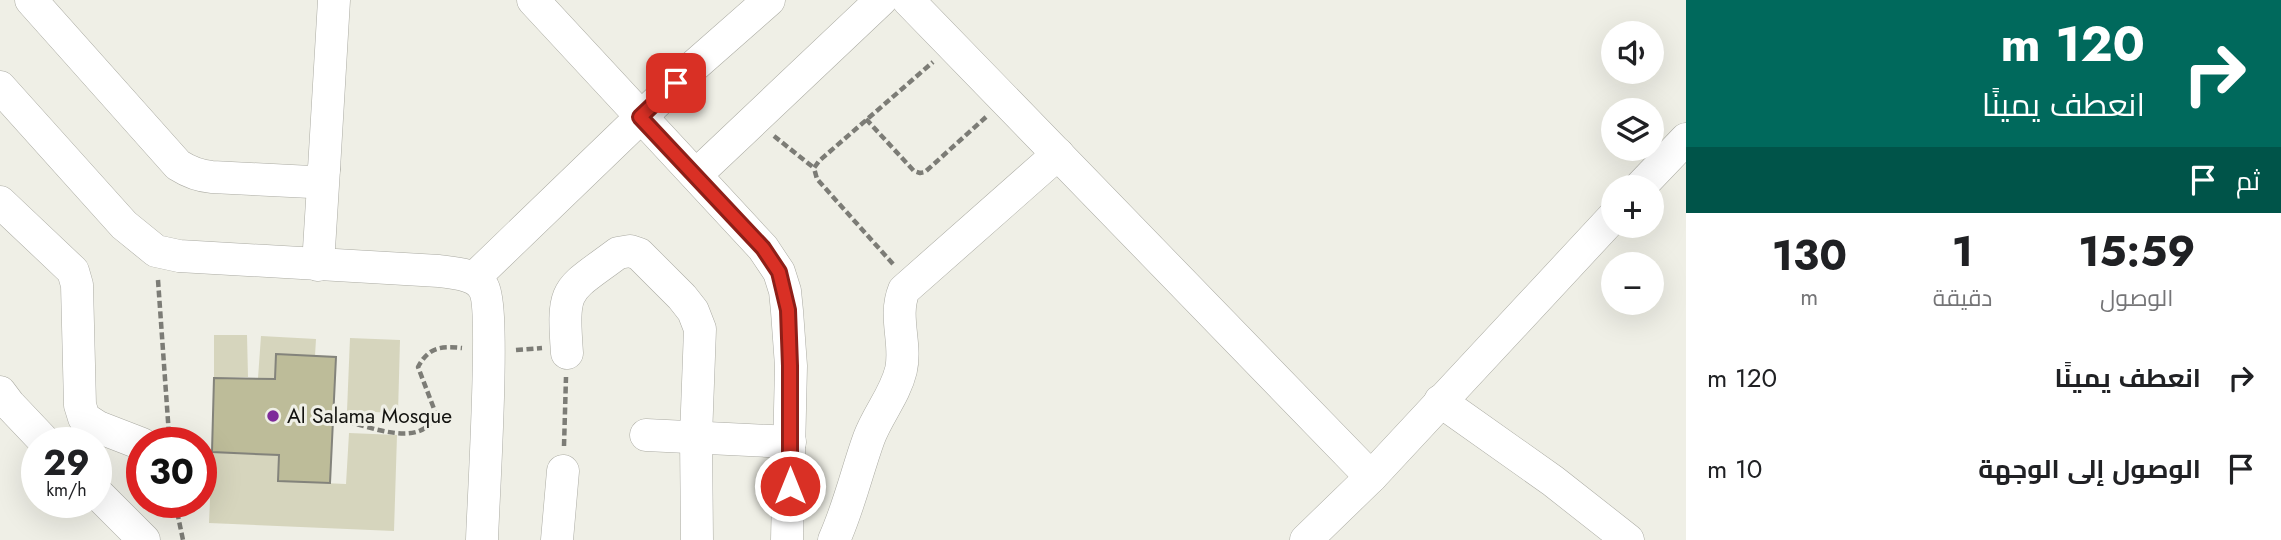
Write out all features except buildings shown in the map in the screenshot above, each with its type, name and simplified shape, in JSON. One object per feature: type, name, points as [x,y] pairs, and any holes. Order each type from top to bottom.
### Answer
[{"type":"street","points":[[31,0],[185,170],[212,177],[311,182],[319,179],[324,169]]},
{"type":"street","points":[[318,265],[334,0]]},
{"type":"street","points":[[533,0],[763,248],[779,272],[788,310],[790,366],[787,540]]},
{"type":"street","points":[[474,278],[694,65],[769,0]]},
{"type":"street","points":[[696,175],[881,0]]},
{"type":"street","points":[[908,0],[1371,477]]},
{"type":"street","points":[[0,87],[124,225],[156,251],[178,256],[439,271],[474,278],[481,284],[486,293],[489,331],[482,540]]},
{"type":"street","points":[[1652,175],[1686,139]]},
{"type":"street","points":[[835,540],[870,435],[891,397],[899,374],[902,359],[899,308],[904,290],[1058,154]]},
{"type":"street","points":[[0,202],[73,271],[77,285],[80,405],[84,418],[98,428],[126,438]]},
{"type":"street","points":[[1306,540],[1371,477],[1601,230]]},
{"type":"street","points":[[567,352],[565,308],[570,291],[618,253],[630,251],[639,254],[682,297],[697,318],[700,329],[696,437],[697,540]]},
{"type":"street","points":[[0,392],[31,427]]},
{"type":"street","points":[[1440,401],[1553,481],[1628,540]]},
{"type":"street","points":[[646,435],[790,442]]},
{"type":"street","points":[[557,540],[562,471]]},
{"type":"street","points":[[112,508],[144,540]]},
{"type":"path","points":[[814,168],[818,161],[952,46]]},
{"type":"path","points":[[866,119],[914,171],[920,173],[925,172],[1005,100]]},
{"type":"path","points":[[755,119],[784,146],[814,168],[817,179],[911,284]]},
{"type":"path","points":[[156,251],[168,427]]},
{"type":"path","points":[[178,518],[183,540]]},
{"type":"green space","points":[[214,335],[247,335],[248,377],[214,378]]},
{"type":"green space","points":[[261,336],[316,339],[315,356],[276,354],[275,379],[258,378]]},
{"type":"green space","points":[[350,338],[400,340],[398,413],[347,411]]},
{"type":"green space","points":[[349,433],[397,435],[394,531],[209,523],[209,518],[217,518],[217,452],[279,455],[278,481],[346,484]]},
{"type":"place","name":"Al Salama Mosque","points":[[273,416]]},
{"type":"route","points":[[676,83],[640,117],[763,248],[779,272],[785,290],[790,366],[790,486]]}]
